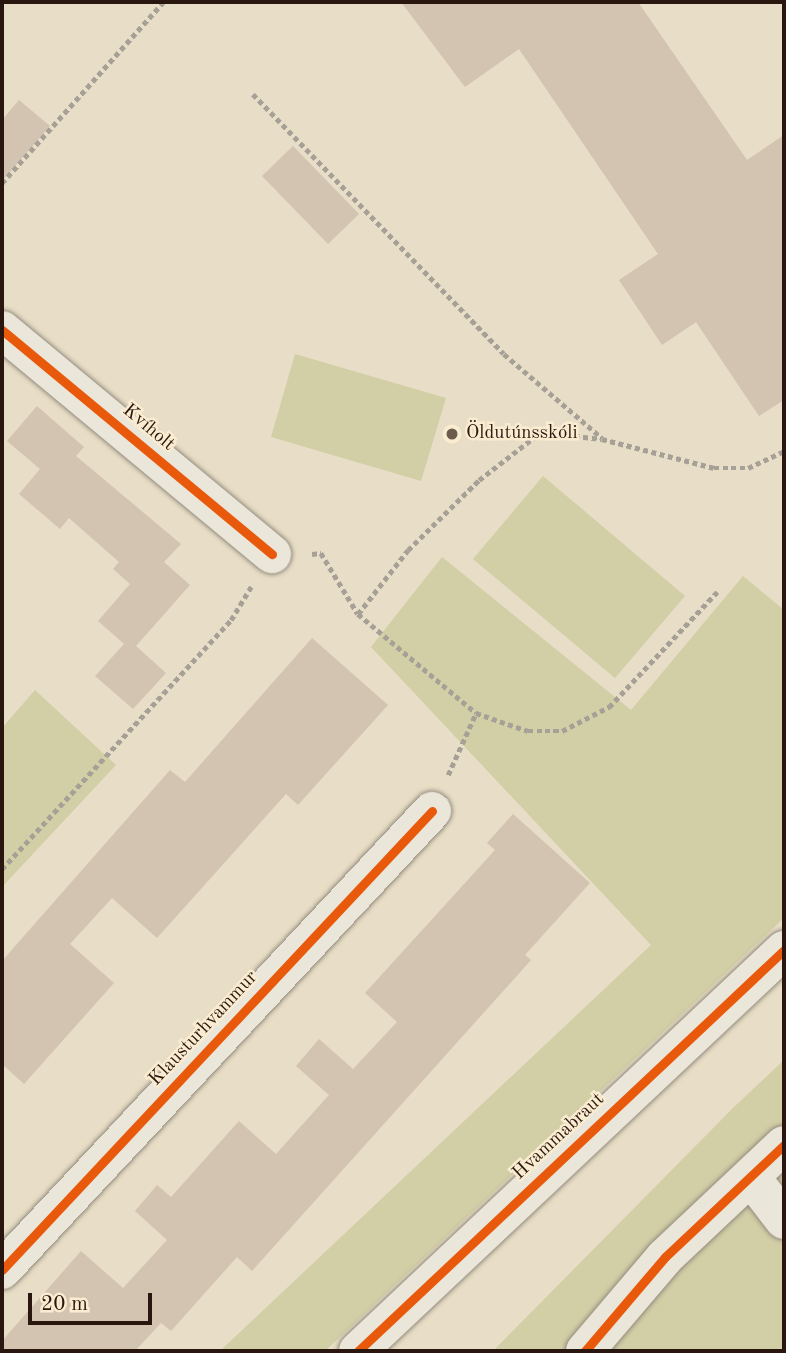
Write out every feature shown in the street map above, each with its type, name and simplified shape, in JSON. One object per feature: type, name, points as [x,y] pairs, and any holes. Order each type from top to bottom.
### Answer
[{"type":"street","name":"Kvíholt","points":[[2,330],[272,554]]},
{"type":"street","name":"Klausturhvammur","points":[[2,1270],[432,811]]},
{"type":"street","name":"Hvammabraut","points":[[358,1351],[784,950]]},
{"type":"street","points":[[585,1351],[665,1257],[784,1145]]},
{"type":"street","points":[[751,1177],[784,1220]]},
{"type":"path","points":[[2,183],[163,2]]},
{"type":"path","points":[[253,94],[504,354],[603,439]]},
{"type":"path","points":[[358,614],[408,550],[479,480],[541,432],[603,439],[674,461],[714,468],[748,468],[784,451]]},
{"type":"path","points":[[2,869],[231,620],[272,554],[321,554],[358,614],[476,713],[528,731],[562,731],[609,707],[717,592]]},
{"type":"path","points":[[432,811],[476,713]]},
{"type":"shaded area","points":[[295,354],[446,398],[421,481],[271,437]]},
{"type":"shaded area","points":[[543,476],[685,596],[615,678],[473,559]]},
{"type":"shaded area","points":[[442,557],[631,710],[743,576],[784,610],[784,918],[325,1351],[220,1351],[651,945],[371,647]]},
{"type":"shaded area","points":[[35,690],[116,765],[2,887],[2,728]]},
{"type":"shaded area","points":[[784,1060],[784,1351],[493,1351],[733,1108]]},
{"type":"building","points":[[401,2],[638,2],[747,160],[784,135],[784,400],[759,416],[696,322],[662,345],[619,280],[658,254],[519,49],[465,87]]},
{"type":"building","points":[[19,100],[50,126],[2,181],[2,120]]},
{"type":"building","points":[[293,146],[359,214],[328,244],[262,176]]},
{"type":"building","points":[[37,406],[84,447],[76,456],[181,544],[164,562],[190,585],[136,646],[166,673],[133,709],[95,676],[124,644],[98,621],[130,584],[113,569],[119,562],[69,518],[60,529],[19,494],[40,469],[7,441]]},
{"type":"building","points":[[312,638],[388,705],[298,805],[286,794],[157,938],[112,898],[70,944],[114,983],[24,1084],[2,1064],[2,961],[170,770],[185,782]]},
{"type":"building","points":[[513,814],[590,883],[525,955],[531,960],[252,1271],[237,1257],[171,1331],[161,1323],[135,1351],[2,1351],[2,1341],[81,1251],[123,1288],[167,1240],[135,1211],[157,1185],[171,1197],[239,1121],[276,1154],[329,1095],[296,1066],[319,1039],[353,1069],[397,1022],[365,993],[495,850],[487,843]]},
{"type":"cycle path","points":[[2,330],[272,554]]},
{"type":"cycle path","points":[[2,1270],[432,811]]},
{"type":"cycle path","points":[[358,1351],[784,950]]},
{"type":"cycle path","points":[[585,1351],[665,1257],[784,1145]]},
{"type":"place","name":"Öldutúnsskóli","points":[[452,434]]}]
